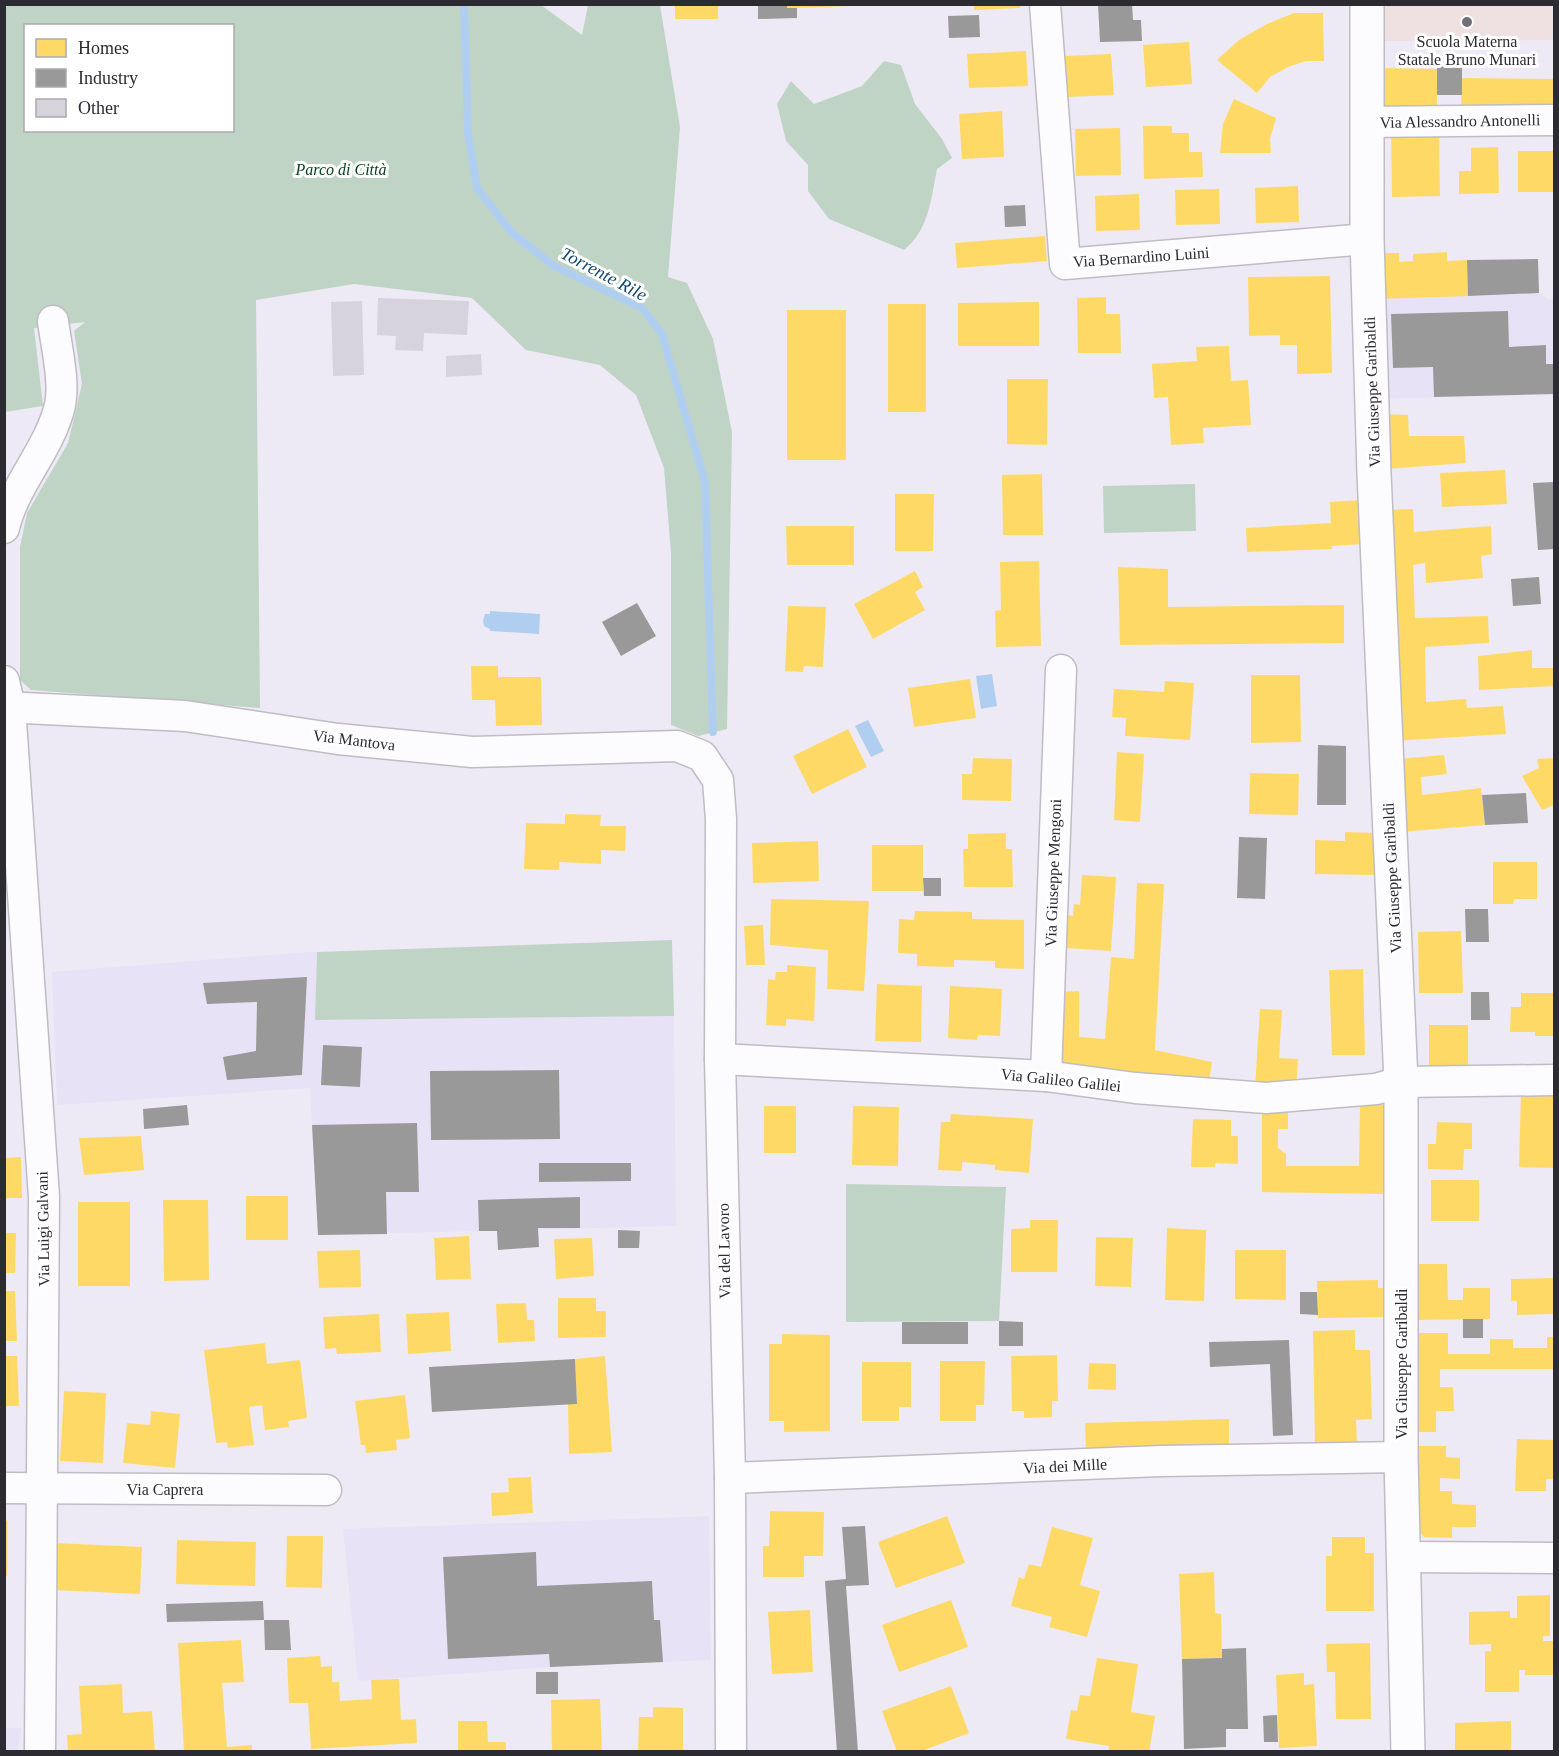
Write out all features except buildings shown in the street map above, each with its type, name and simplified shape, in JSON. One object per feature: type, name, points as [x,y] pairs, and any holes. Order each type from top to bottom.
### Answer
[{"type":"street","name":"Via Bernardino Luini","points":[[1045,4],[1065,264],[1367,239]]},
{"type":"street","name":"Via Giuseppe Garibaldi","points":[[1367,4],[1367,239],[1374,473],[1401,1082],[1401,1457],[1408,1752]]},
{"type":"street","name":"Via Alessandro Antonelli","points":[[1366,122],[1554,120]]},
{"type":"street","points":[[4,528],[20,489],[45,443],[60,404],[54,321]]},
{"type":"street","name":"Via Giuseppe Mengoni","points":[[1046,1076],[1061,670]]},
{"type":"street","name":"Via Mantova","points":[[6,699],[185,716],[338,739],[472,752],[677,746],[702,756]]},
{"type":"street","name":"Via Luigi Galvani","points":[[6,699],[44,1197],[40,1752]]},
{"type":"street","name":"Via del Lavoro","points":[[702,756],[718,780],[721,819],[720,1059],[730,1478],[731,1752]]},
{"type":"street","name":"Via Galileo Galilei","points":[[720,1059],[1046,1076],[1135,1088],[1266,1098],[1376,1089],[1401,1082],[1554,1080]]},
{"type":"street","name":"Via dei Mille","points":[[730,1478],[1161,1461],[1401,1457]]},
{"type":"street","name":"Via Caprera","points":[[4,1488],[326,1490]]},
{"type":"street","points":[[1404,1557],[1554,1558]]},
{"type":"shaded area","name":"Scuola Materna Statale Bruno Munari","points":[[1379,5],[1554,5],[1554,40],[1380,41]]},
{"type":"shaded area","points":[[1539,293],[1548,299],[1554,299],[1554,394],[1381,399],[1377,299]]},
{"type":"shaded area","points":[[317,952],[315,1020],[674,1016],[676,1226],[318,1235],[310,1088],[57,1105],[52,972]]},
{"type":"shaded area","points":[[709,1516],[711,1660],[550,1667],[358,1681],[343,1529]]},
{"type":"shaded area","points":[[5,1728],[21,1728],[18,1751],[5,1751]]},
{"type":"green space","name":"Parco di Città","points":[[4,5],[541,5],[582,35],[588,5],[660,5],[680,127],[668,277],[687,283],[713,339],[732,432],[727,729],[698,736],[671,725],[671,553],[664,468],[636,395],[600,365],[526,350],[472,298],[354,284],[256,300],[260,708],[31,690],[20,680],[20,547],[27,513],[68,443],[82,384],[74,331],[85,322],[34,328],[43,406],[5,412]]},
{"type":"green space","points":[[884,61],[901,65],[915,104],[942,139],[952,158],[937,169],[931,203],[924,223],[919,233],[904,250],[829,219],[808,191],[808,165],[786,141],[777,104],[791,81],[814,104],[862,86]]},
{"type":"green space","points":[[1195,484],[1196,531],[1104,533],[1103,486]]},
{"type":"green space","points":[[672,940],[674,1016],[315,1020],[317,952]]},
{"type":"green space","points":[[846,1184],[1006,1187],[999,1321],[846,1322]]},
{"type":"water","points":[[490,611],[540,614],[539,634],[490,631],[484,626],[483,620],[485,614],[490,614]]},
{"type":"water","points":[[992,674],[997,706],[981,709],[976,676]]},
{"type":"water","points":[[868,720],[884,751],[871,757],[855,726]]},
{"type":"waterway","name":"Torrente Rile","points":[[464,4],[468,133],[477,188],[511,232],[554,266],[642,308],[662,334],[705,482],[713,732]]},
{"type":"place","name":"Scuola Materna Statale Bruno Munari","points":[[1467,22]]}]
